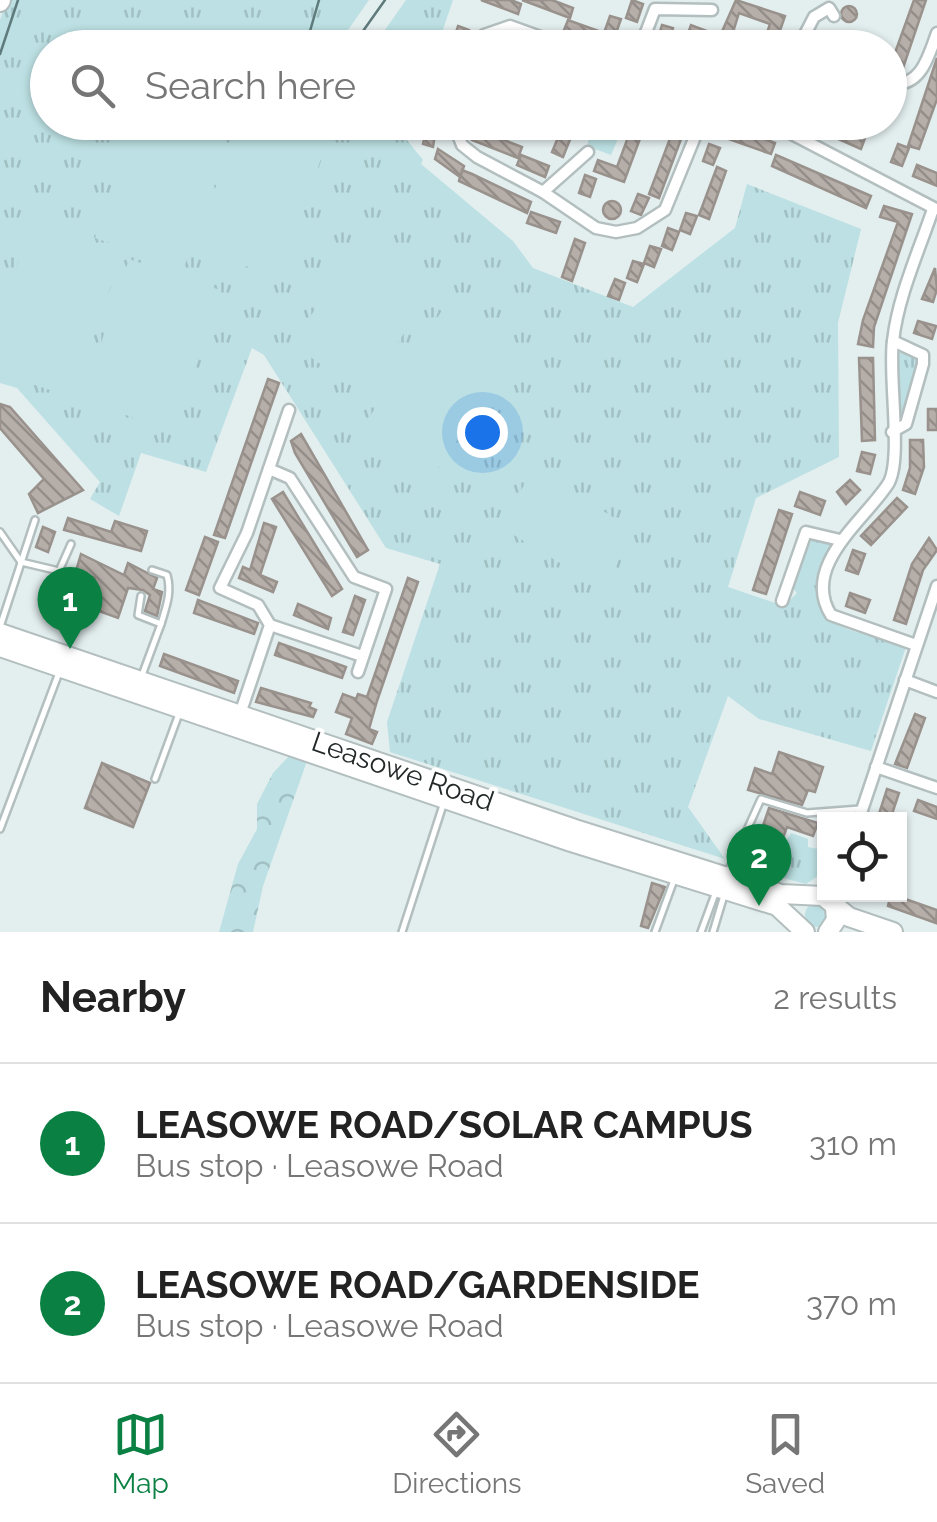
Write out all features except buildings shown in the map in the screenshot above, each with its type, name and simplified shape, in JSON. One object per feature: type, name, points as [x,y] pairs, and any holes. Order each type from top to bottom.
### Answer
[{"type":"main road","name":"Leasowe Road","points":[[0,630],[445,799],[676,872],[817,898]]},
{"type":"main road","name":"Leasowe Road","points":[[0,647],[181,708],[238,721],[575,829],[724,883],[776,906],[801,927]]},
{"type":"main road","points":[[801,927],[798,906],[817,901]]},
{"type":"main road","points":[[827,902],[836,920],[829,932]]},
{"type":"main road","name":"Leasowe Road","points":[[831,902],[893,932]]},
{"type":"main road","points":[[829,932],[848,932]]},
{"type":"street","points":[[807,30],[814,17],[830,8],[834,16]]},
{"type":"street","points":[[647,30],[655,10],[712,10]]},
{"type":"street","points":[[492,30],[510,26],[521,30]]},
{"type":"street","points":[[907,83],[918,77],[937,33]]},
{"type":"street","points":[[460,140],[462,145],[607,233],[638,228],[656,218],[672,200],[694,140]]},
{"type":"street","points":[[803,140],[935,209],[892,341],[894,471],[888,484],[840,540],[824,589],[824,604],[830,615],[916,645]]},
{"type":"street","points":[[543,192],[588,152]]},
{"type":"street","points":[[892,341],[923,355],[906,424],[892,432]]},
{"type":"street","points":[[289,410],[247,533],[220,588],[258,605],[270,625],[362,656]]},
{"type":"street","points":[[269,469],[283,472],[296,485],[354,577],[386,589],[358,672]]},
{"type":"street","points":[[782,600],[806,532],[840,540]]},
{"type":"street","points":[[862,812],[937,586]]},
{"type":"street","points":[[238,721],[270,625]]},
{"type":"street","points":[[905,680],[937,692]]},
{"type":"street","points":[[876,767],[937,788]]},
{"type":"lane","points":[[0,630],[35,520]]},
{"type":"lane","points":[[0,532],[21,562],[59,571],[71,544]]},
{"type":"lane","points":[[140,681],[161,624],[170,584],[168,575],[152,570]]},
{"type":"lane","points":[[141,596],[138,615],[161,624]]},
{"type":"lane","points":[[0,829],[61,668]]},
{"type":"lane","points":[[154,779],[181,708]]},
{"type":"lane","points":[[700,932],[762,798],[817,813]]},
{"type":"lane","points":[[402,932],[445,799]]},
{"type":"lane","points":[[655,932],[676,872]]},
{"type":"lane","points":[[712,932],[724,883]]},
{"type":"green space","points":[[7,0],[369,0],[348,30],[30,30],[30,140],[407,140],[423,160],[421,164],[513,241],[533,268],[633,307],[735,228],[747,184],[861,229],[838,323],[839,457],[756,498],[728,587],[784,606],[797,593],[792,587],[806,539],[819,536],[834,542],[822,593],[823,608],[830,619],[906,647],[871,751],[759,719],[728,696],[688,807],[725,859],[390,752],[387,722],[440,564],[386,548],[264,355],[252,348],[206,472],[141,453],[119,516],[90,499],[100,482],[17,388],[0,383],[0,20]]},
{"type":"green space","points":[[406,0],[453,0],[443,30],[385,30]]},
{"type":"green space","points":[[128,140],[227,140],[184,268],[95,238]]},
{"type":"green space","points":[[231,140],[327,140],[281,278],[195,249]]},
{"type":"green space","points":[[589,140],[618,140],[611,155],[587,146]]},
{"type":"green space","points":[[30,226],[121,256],[73,398],[0,373],[0,315]]},
{"type":"green space","points":[[367,235],[438,284],[363,393],[291,344]]},
{"type":"green space","points":[[129,259],[220,290],[172,431],[82,400]]},
{"type":"green space","points":[[446,305],[519,350],[432,477],[361,429]]},
{"type":"green space","points":[[902,351],[919,357],[919,363],[903,421],[898,421],[896,358]]},
{"type":"green space","points":[[534,469],[636,531],[601,588],[499,526]]},
{"type":"green space","points":[[290,755],[307,761],[263,886],[253,932],[219,932],[238,864],[257,829],[257,804],[273,773]]},
{"type":"green space","points":[[791,833],[808,839],[808,847],[817,849],[817,877],[806,884],[734,865],[740,850],[774,862]]},
{"type":"green space","points":[[817,903],[829,915],[817,927],[805,915]]},
{"type":"waterway","points":[[0,54],[18,0]]},
{"type":"waterway","points":[[310,30],[319,0]]},
{"type":"waterway","points":[[364,30],[385,0]]},
{"type":"place","name":"LEASOWE ROAD/SOLAR CAMPUS","points":[[70,649]]},
{"type":"place","name":"LEASOWE ROAD/GARDENSIDE","points":[[759,906]]}]
